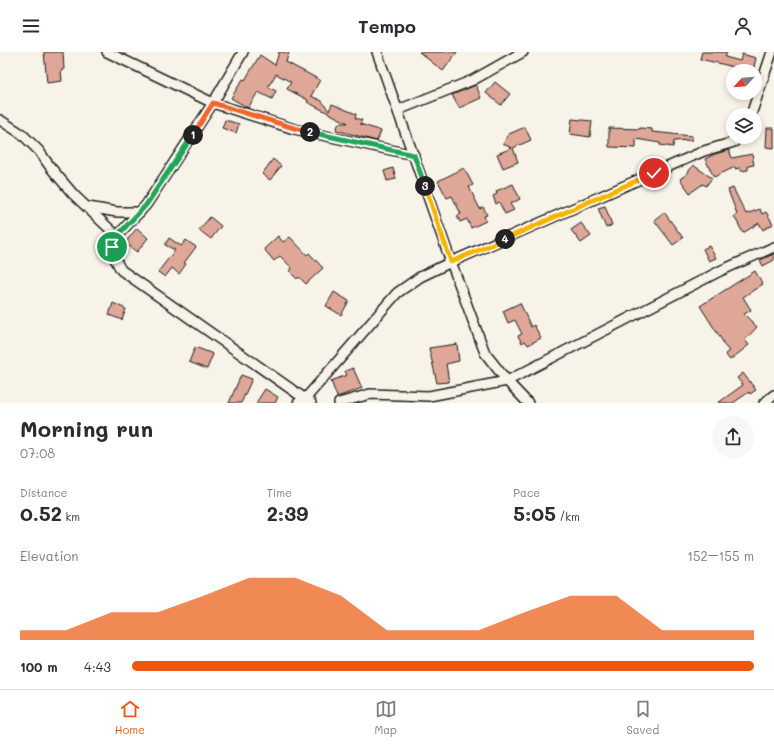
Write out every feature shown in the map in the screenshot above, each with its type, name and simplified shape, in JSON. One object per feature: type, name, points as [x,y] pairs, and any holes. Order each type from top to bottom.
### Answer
[{"type":"street","points":[[107,52],[213,103],[294,128],[414,155]]},
{"type":"street","points":[[243,52],[213,103],[146,205],[117,236],[112,247],[114,257],[121,270],[304,402],[397,293],[420,277],[704,151],[727,144]]},
{"type":"street","points":[[377,52],[451,262],[485,352],[507,381],[528,403]]},
{"type":"street","points":[[398,110],[473,80],[523,52]]},
{"type":"street","points":[[753,108],[772,52]]},
{"type":"street","points":[[0,120],[22,134],[39,151],[73,194],[117,236]]},
{"type":"street","points":[[88,207],[117,212],[140,212]]},
{"type":"street","points":[[339,403],[370,394],[429,396],[507,381],[720,271],[774,247]]},
{"type":"street","points":[[764,403],[774,395]]},
{"type":"building","points":[[44,52],[63,52],[64,70],[61,70],[62,81],[47,83]]},
{"type":"building","points":[[279,52],[289,52],[286,62],[320,80],[311,96],[322,101],[329,111],[332,104],[356,114],[355,118],[362,120],[360,124],[381,131],[377,141],[336,130],[339,123],[348,123],[307,102],[308,100],[287,89],[291,82],[276,74],[268,87],[276,91],[272,99],[258,92],[248,108],[231,98],[243,79],[245,80],[260,55],[275,65]]},
{"type":"building","points":[[419,52],[457,52],[443,71]]},
{"type":"building","points":[[702,52],[727,52],[725,57],[740,61],[742,54],[756,58],[755,64],[726,65],[700,59]]},
{"type":"building","points":[[495,82],[510,94],[501,105],[486,93]]},
{"type":"building","points":[[476,85],[481,98],[459,108],[452,95]]},
{"type":"building","points":[[572,119],[592,121],[590,137],[570,134]]},
{"type":"building","points":[[225,120],[239,124],[236,133],[222,128]]},
{"type":"building","points":[[525,127],[531,140],[513,148],[518,162],[503,168],[497,154],[512,148],[503,144],[509,134]]},
{"type":"building","points":[[609,128],[652,129],[652,132],[692,136],[692,140],[674,141],[673,147],[636,139],[636,148],[609,147]]},
{"type":"building","points":[[767,128],[774,128],[774,148],[766,147]]},
{"type":"building","points":[[729,150],[732,158],[752,154],[754,165],[748,166],[748,170],[741,171],[740,168],[735,169],[735,167],[714,177],[705,159]]},
{"type":"building","points":[[273,159],[281,166],[270,180],[262,174]]},
{"type":"building","points":[[693,165],[712,178],[706,186],[703,184],[690,193],[680,179],[687,174]]},
{"type":"building","points":[[393,168],[396,179],[387,181],[384,171]]},
{"type":"building","points":[[464,168],[473,185],[469,187],[480,209],[483,207],[487,215],[484,216],[486,221],[471,228],[467,219],[460,222],[457,216],[461,214],[452,196],[447,198],[438,181]]},
{"type":"building","points":[[513,184],[520,199],[510,204],[514,210],[505,214],[499,202],[496,204],[493,196],[497,194],[496,191]]},
{"type":"building","points":[[733,188],[746,214],[760,209],[762,214],[766,212],[773,224],[763,230],[759,223],[743,233],[734,216],[737,214],[728,190]]},
{"type":"building","points":[[605,206],[612,225],[606,228],[598,208]]},
{"type":"building","points":[[664,212],[683,238],[673,245],[654,220]]},
{"type":"building","points":[[210,217],[221,226],[211,239],[199,230]]},
{"type":"building","points":[[581,223],[591,236],[581,243],[571,230]]},
{"type":"building","points":[[137,228],[148,238],[137,252],[125,243]]},
{"type":"building","points":[[278,236],[283,242],[290,237],[307,255],[309,253],[323,268],[306,284],[299,277],[297,279],[290,272],[292,268],[280,256],[274,261],[264,249]]},
{"type":"building","points":[[169,238],[181,246],[186,240],[196,247],[184,263],[186,264],[179,274],[172,268],[165,277],[158,272],[175,250],[165,245]]},
{"type":"building","points":[[709,246],[716,258],[709,261],[703,249]]},
{"type":"building","points":[[774,254],[774,260],[763,266],[760,260]]},
{"type":"building","points":[[755,271],[763,284],[743,297],[751,310],[744,314],[757,327],[745,340],[749,345],[730,360],[725,354],[729,351],[722,343],[723,342],[700,306]]},
{"type":"building","points":[[334,292],[349,301],[341,315],[326,306]]},
{"type":"building","points":[[113,303],[126,309],[122,320],[109,315]]},
{"type":"building","points":[[520,303],[531,327],[534,325],[541,338],[528,345],[525,341],[522,343],[518,336],[522,334],[515,320],[508,323],[503,311]]},
{"type":"building","points":[[457,344],[459,361],[446,364],[449,382],[437,383],[429,348]]},
{"type":"building","points":[[195,347],[213,354],[207,369],[189,362]]},
{"type":"building","points":[[353,368],[362,388],[337,397],[331,381],[347,375],[345,371]]},
{"type":"building","points":[[743,373],[756,390],[750,394],[749,392],[733,403],[718,403],[743,385],[737,378]]},
{"type":"building","points":[[241,375],[252,379],[241,403],[229,403]]},
{"type":"building","points":[[265,389],[278,397],[275,403],[256,403]]},
{"type":"route","points":[[112,247],[117,236],[146,205],[213,103],[294,128],[414,155],[451,262],[654,173]]}]
